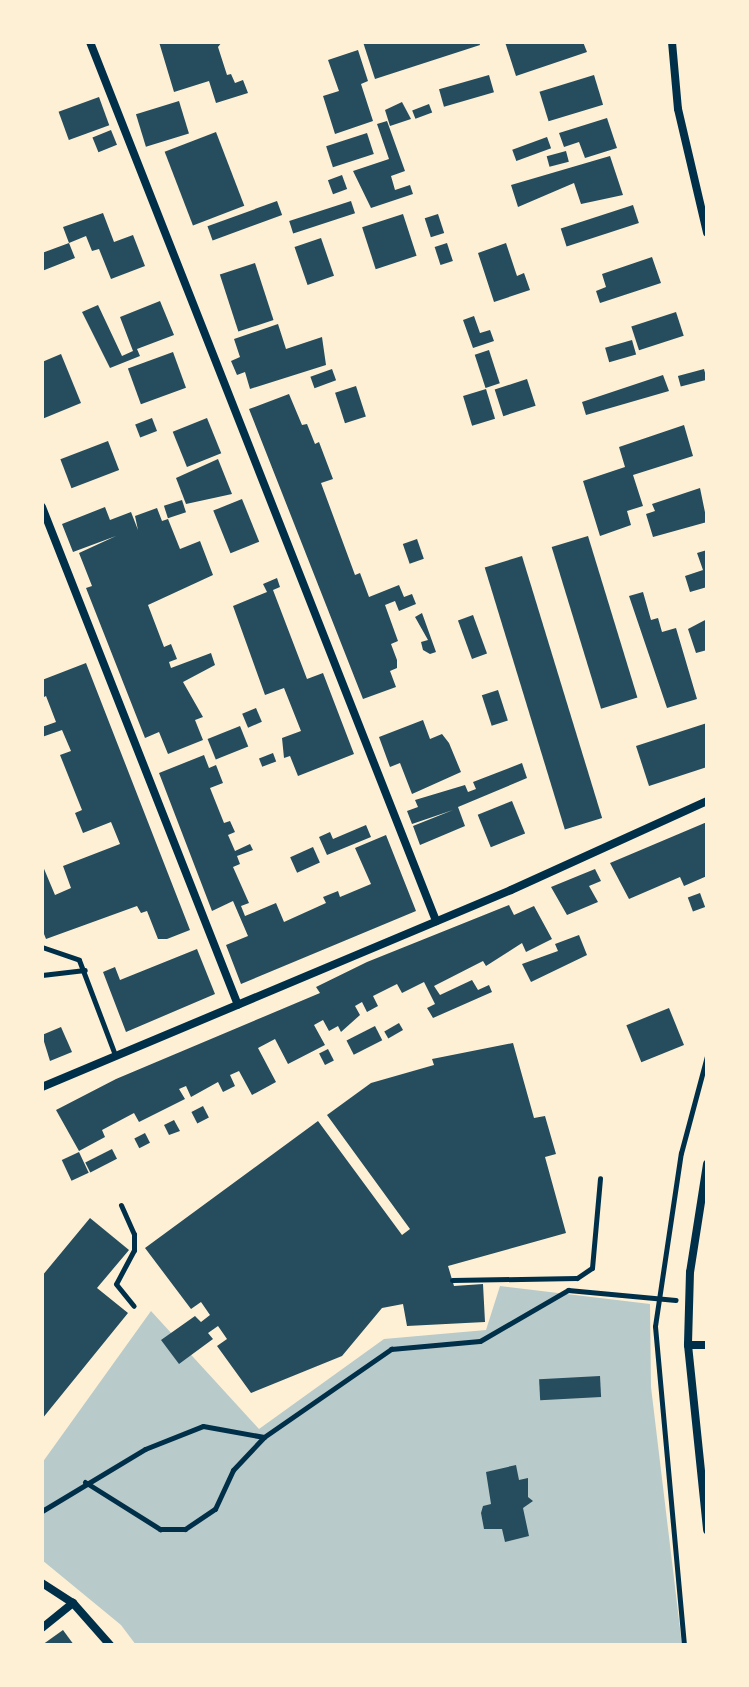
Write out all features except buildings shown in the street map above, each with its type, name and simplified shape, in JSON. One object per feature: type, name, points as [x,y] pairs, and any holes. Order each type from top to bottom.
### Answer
[{"type":"street","points":[[90,42],[436,921]]},
{"type":"street","points":[[672,42],[678,109],[707,233]]},
{"type":"street","points":[[42,507],[238,1005]]},
{"type":"street","points":[[42,1087],[436,921],[707,801]]},
{"type":"street","points":[[707,1164],[688,1301],[688,1345],[707,1530]]},
{"type":"street","points":[[688,1345],[707,1345]]},
{"type":"street","points":[[42,1583],[73,1603],[110,1645]]},
{"type":"street","points":[[42,1628],[73,1603]]},
{"type":"lane","points":[[42,947],[64,952],[85,970],[116,1056]]},
{"type":"lane","points":[[42,975],[85,970]]},
{"type":"path","points":[[452,1280],[577,1278],[592,1268],[600,1178]]},
{"type":"path","points":[[121,1205],[134,1234],[134,1250],[116,1284],[134,1306]]},
{"type":"path","points":[[85,1482],[160,1529],[185,1529],[215,1509],[233,1470],[264,1437],[391,1349],[480,1341],[568,1290],[688,1301]]},
{"type":"path","points":[[42,1511],[85,1482],[145,1449],[203,1426],[264,1437]]},
{"type":"shaded area","points":[[500,1286],[650,1304],[651,1387],[682,1645],[136,1645],[121,1625],[42,1560],[42,1463],[151,1311],[259,1429],[384,1339],[486,1330]]}]
